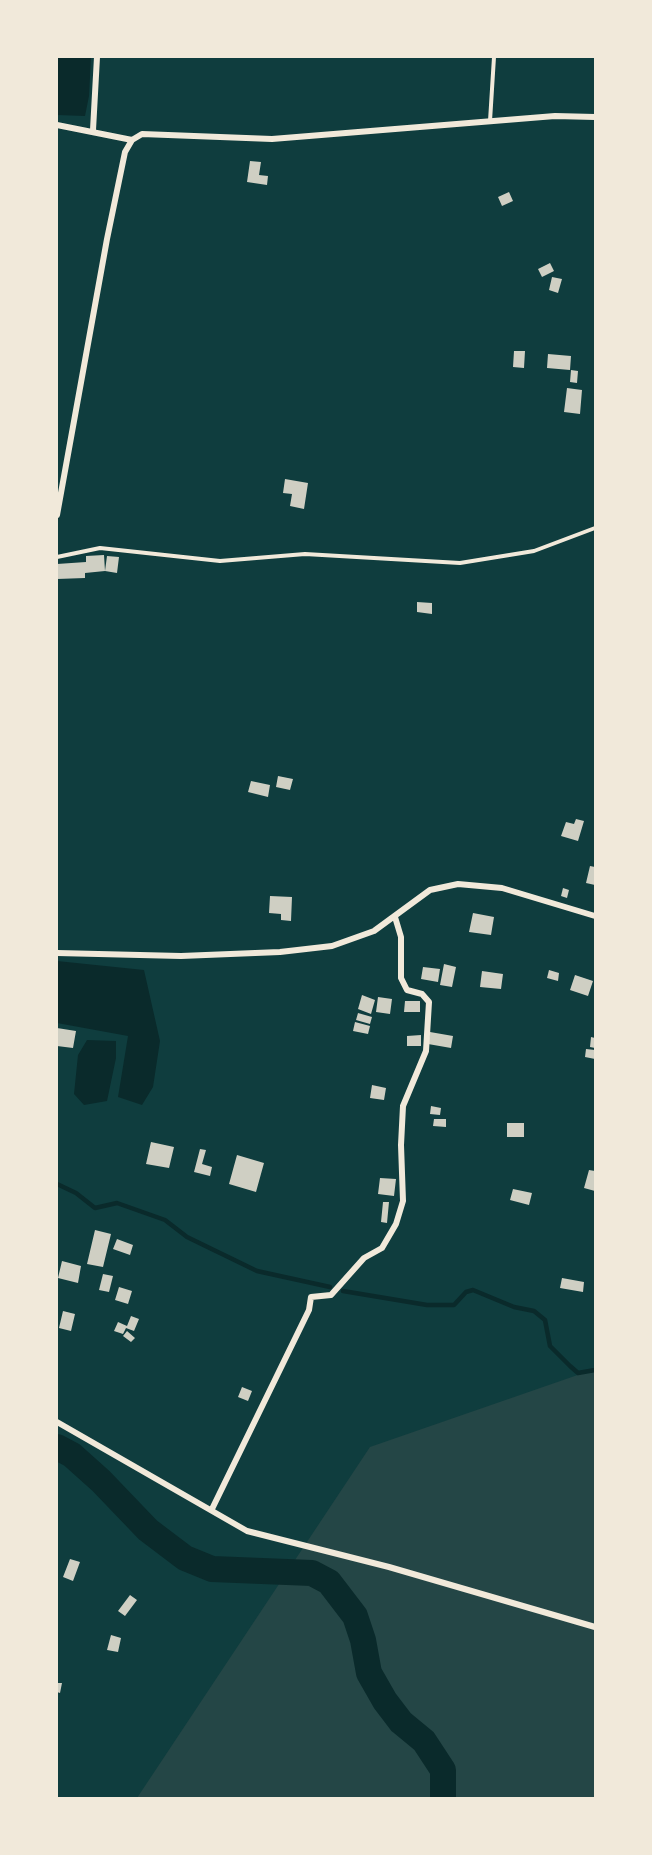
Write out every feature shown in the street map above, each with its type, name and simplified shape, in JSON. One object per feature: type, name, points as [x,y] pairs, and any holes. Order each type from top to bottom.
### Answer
[{"type":"street","points":[[93,130],[97,57]]},
{"type":"street","points":[[57,515],[107,239],[125,152],[132,140],[142,134],[272,139],[555,116],[595,117]]},
{"type":"street","points":[[57,125],[93,130],[132,140]]},
{"type":"street","points":[[57,953],[181,956],[280,952],[332,946],[374,931],[430,890],[458,884],[502,888],[595,916]]},
{"type":"street","points":[[212,1509],[309,1310],[311,1297],[332,1295],[364,1258],[382,1248],[396,1224],[403,1201],[401,1145],[403,1106],[426,1051],[429,1002],[422,994],[407,990],[401,978],[401,937],[395,917]]},
{"type":"street","points":[[57,1422],[248,1530],[389,1567],[595,1627]]},
{"type":"lane","points":[[489,122],[495,73],[494,57]]},
{"type":"lane","points":[[57,556],[100,548],[220,561],[305,554],[460,563],[534,551],[595,528]]},
{"type":"shaded area","points":[[57,57],[91,57],[89,96],[85,116],[57,115]]},
{"type":"shaded area","points":[[57,961],[144,970],[160,1041],[153,1087],[142,1105],[118,1097],[128,1036],[57,1023]]},
{"type":"shaded area","points":[[87,1040],[116,1041],[116,1058],[107,1101],[84,1105],[74,1094],[78,1055]]},
{"type":"shaded area","points":[[595,1369],[595,1798],[137,1798],[370,1447]]},
{"type":"building","points":[[250,161],[261,162],[259,175],[268,176],[267,185],[247,182]]},
{"type":"building","points":[[509,192],[513,201],[502,206],[498,197]]},
{"type":"building","points":[[550,263],[554,271],[542,277],[538,269]]},
{"type":"building","points":[[552,277],[562,279],[558,293],[549,290]]},
{"type":"building","points":[[514,351],[525,351],[524,368],[513,367]]},
{"type":"building","points":[[548,354],[571,356],[570,370],[547,368]]},
{"type":"building","points":[[571,370],[578,371],[577,383],[570,382]]},
{"type":"building","points":[[567,388],[582,390],[580,414],[564,412]]},
{"type":"building","points":[[285,479],[308,483],[304,509],[290,506],[292,494],[283,493]]},
{"type":"building","points":[[104,555],[105,571],[85,573],[85,578],[57,579],[57,564],[86,562],[86,556]]},
{"type":"building","points":[[107,556],[119,557],[117,573],[105,571]]},
{"type":"building","points":[[417,602],[432,603],[432,614],[417,612]]},
{"type":"building","points":[[278,776],[293,779],[290,790],[276,787]]},
{"type":"building","points":[[251,781],[270,785],[268,797],[248,792]]},
{"type":"building","points":[[576,819],[584,821],[578,841],[561,836],[566,822],[574,824]]},
{"type":"building","points":[[590,866],[595,867],[595,885],[586,883]]},
{"type":"building","points":[[563,888],[569,890],[567,898],[561,896]]},
{"type":"building","points":[[270,896],[292,897],[291,921],[281,920],[281,914],[269,913]]},
{"type":"building","points":[[473,913],[494,917],[491,935],[469,932]]},
{"type":"building","points":[[444,964],[456,967],[452,987],[440,985]]},
{"type":"building","points":[[423,967],[440,969],[438,982],[421,979]]},
{"type":"building","points":[[549,970],[559,973],[558,981],[547,978]]},
{"type":"building","points":[[482,971],[503,974],[501,989],[480,987]]},
{"type":"building","points":[[575,975],[593,981],[588,996],[570,990]]},
{"type":"building","points":[[362,995],[375,1000],[371,1014],[358,1009]]},
{"type":"building","points":[[378,997],[392,999],[390,1014],[376,1012]]},
{"type":"building","points":[[405,1001],[420,1001],[420,1012],[404,1012]]},
{"type":"building","points":[[358,1013],[372,1017],[370,1024],[356,1020]]},
{"type":"building","points":[[355,1022],[370,1026],[368,1034],[353,1031]]},
{"type":"building","points":[[57,1028],[76,1031],[73,1048],[57,1046]]},
{"type":"building","points":[[430,1032],[453,1036],[451,1048],[428,1044]]},
{"type":"building","points":[[421,1035],[421,1046],[407,1046],[407,1036]]},
{"type":"building","points":[[591,1037],[595,1038],[595,1048],[590,1047]]},
{"type":"building","points":[[586,1049],[595,1050],[595,1059],[585,1057]]},
{"type":"building","points":[[372,1085],[386,1088],[384,1100],[370,1098]]},
{"type":"building","points":[[431,1106],[441,1108],[440,1115],[430,1114]]},
{"type":"building","points":[[434,1119],[446,1119],[446,1127],[433,1126]]},
{"type":"building","points":[[507,1123],[524,1123],[524,1137],[507,1137]]},
{"type":"building","points":[[151,1142],[174,1147],[169,1168],[146,1164]]},
{"type":"building","points":[[200,1149],[206,1150],[202,1164],[212,1167],[210,1176],[194,1172]]},
{"type":"building","points":[[237,1155],[264,1163],[256,1192],[229,1184]]},
{"type":"building","points":[[589,1170],[595,1171],[595,1191],[584,1188]]},
{"type":"building","points":[[380,1178],[396,1179],[394,1196],[378,1194]]},
{"type":"building","points":[[513,1189],[532,1193],[529,1205],[510,1200]]},
{"type":"building","points":[[383,1202],[389,1202],[387,1223],[381,1222]]},
{"type":"building","points":[[95,1230],[111,1234],[103,1267],[87,1264]]},
{"type":"building","points":[[117,1239],[133,1245],[130,1255],[113,1249]]},
{"type":"building","points":[[62,1261],[81,1266],[78,1283],[58,1278]]},
{"type":"building","points":[[103,1274],[113,1276],[109,1292],[99,1290]]},
{"type":"building","points":[[562,1278],[584,1282],[583,1292],[560,1288]]},
{"type":"building","points":[[119,1287],[132,1291],[128,1304],[115,1300]]},
{"type":"building","points":[[63,1311],[75,1314],[71,1331],[59,1328]]},
{"type":"building","points":[[131,1316],[139,1319],[134,1331],[126,1328],[123,1334],[114,1331],[118,1322],[127,1326]]},
{"type":"building","points":[[127,1331],[135,1338],[131,1342],[123,1336]]},
{"type":"building","points":[[242,1387],[252,1391],[248,1401],[238,1397]]},
{"type":"building","points":[[70,1559],[80,1562],[73,1581],[63,1577]]},
{"type":"building","points":[[130,1595],[137,1600],[125,1616],[118,1611]]},
{"type":"building","points":[[111,1635],[121,1638],[118,1652],[107,1650]]},
{"type":"building","points":[[57,1683],[62,1683],[60,1693],[57,1692]]},
{"type":"waterway","points":[[57,1184],[76,1193],[95,1208],[117,1203],[165,1220],[187,1237],[257,1271],[330,1287]]},
{"type":"waterway","points":[[343,1291],[427,1305],[454,1305],[466,1292],[473,1290],[514,1307],[534,1311],[545,1320],[550,1346],[570,1366],[578,1373],[595,1370]]},
{"type":"waterway","points":[[57,1447],[72,1455],[101,1481],[148,1530],[185,1558],[212,1569],[312,1573],[329,1582],[355,1616],[363,1640],[369,1673],[385,1701],[401,1722],[424,1741],[443,1770],[443,1798]]}]
